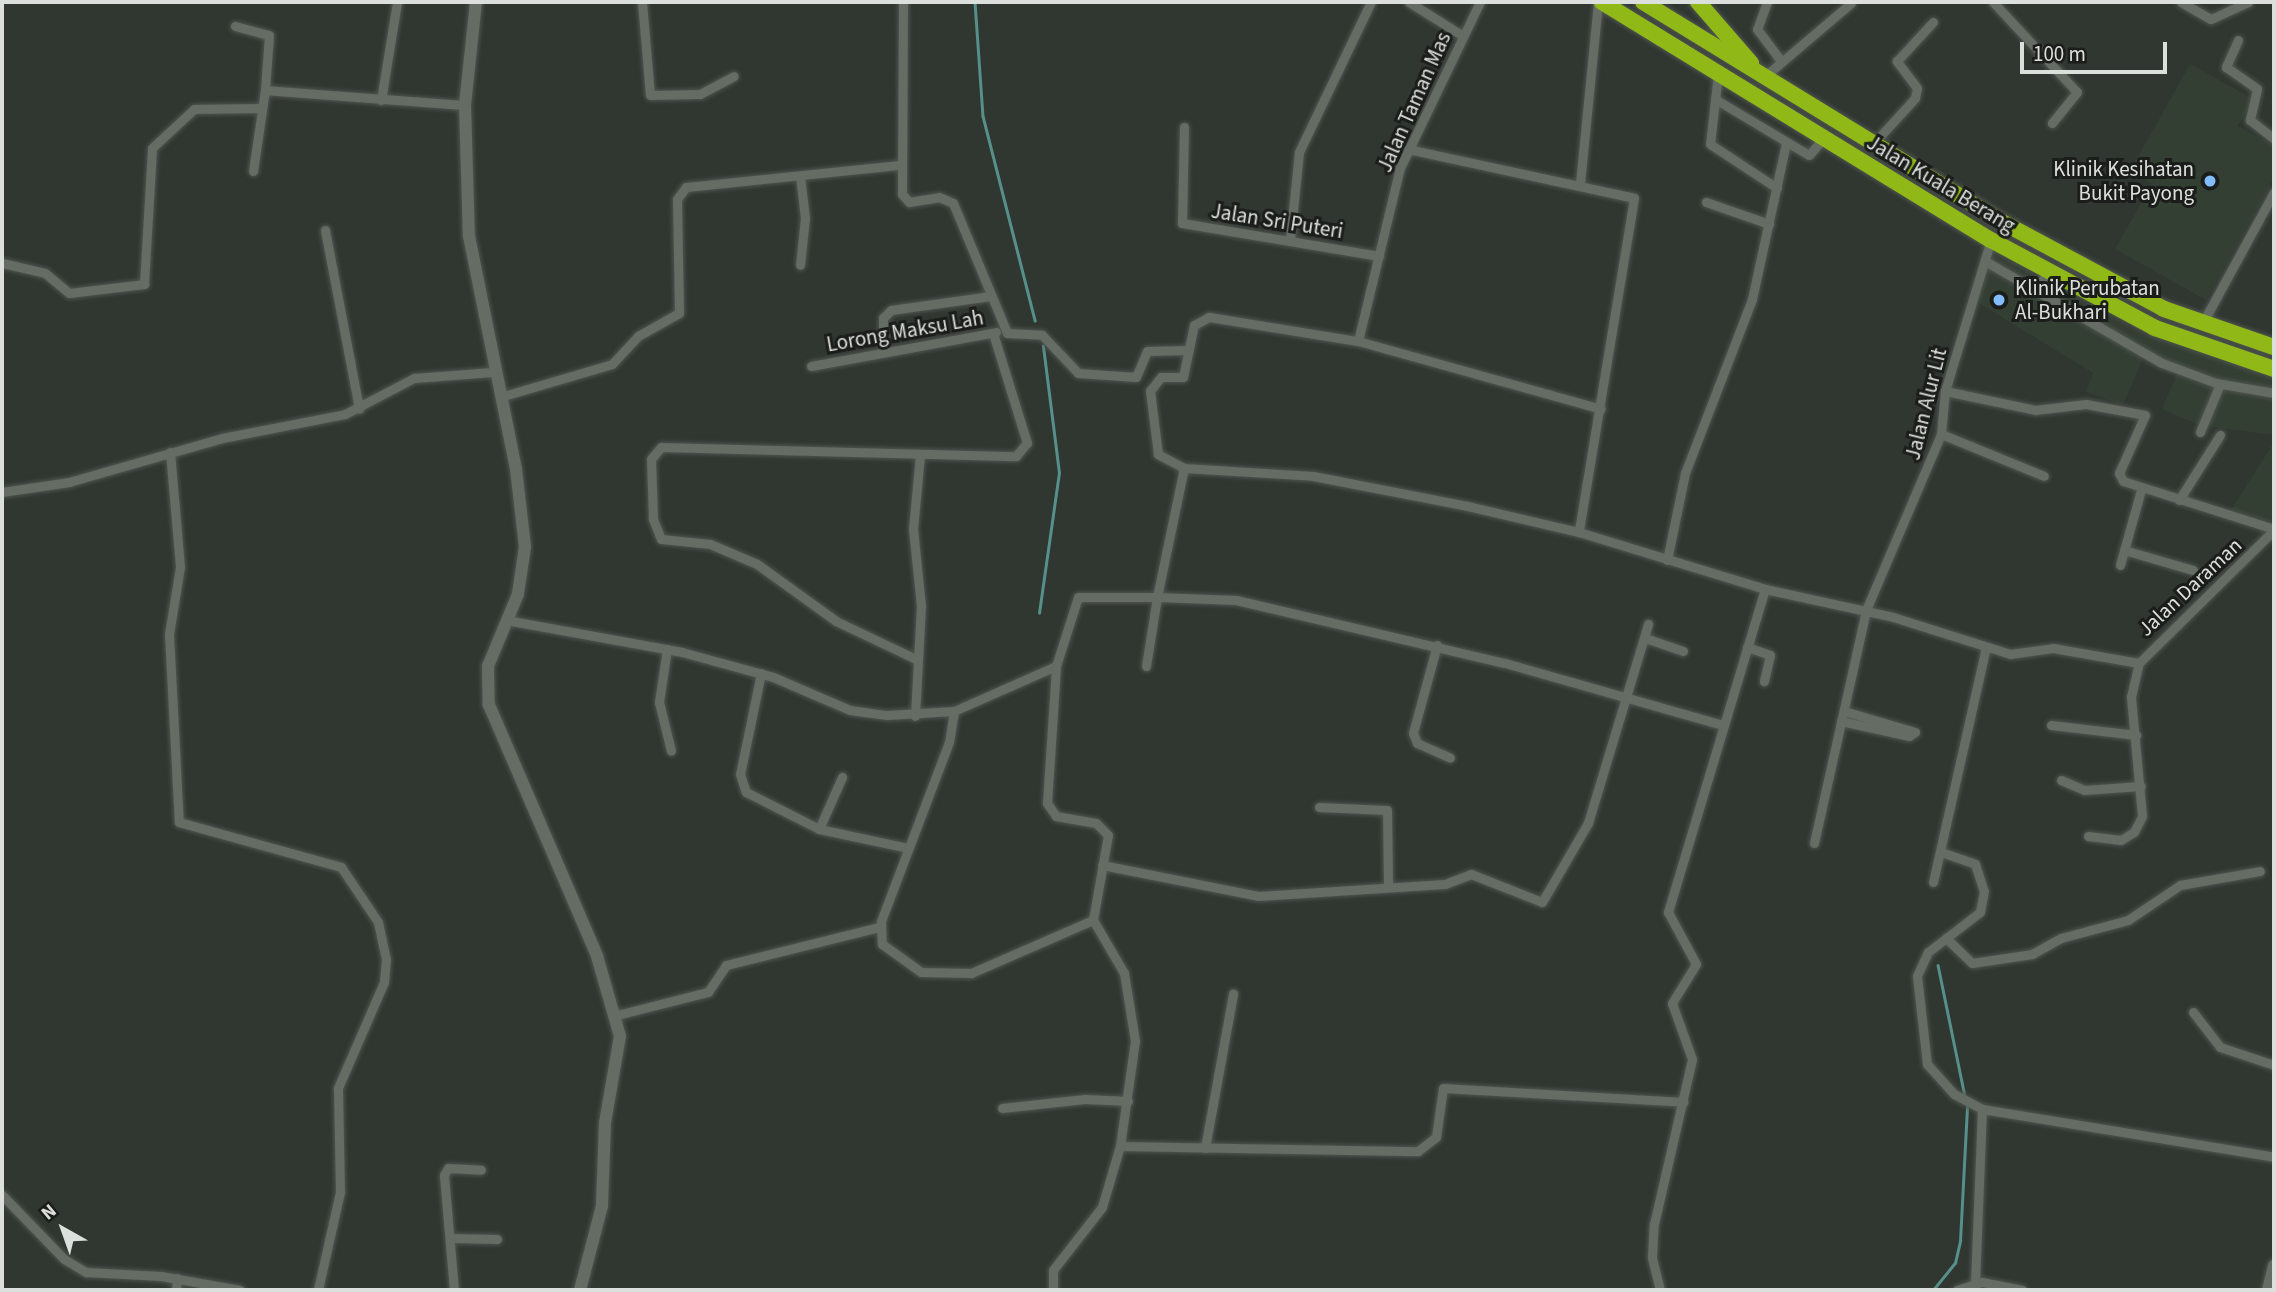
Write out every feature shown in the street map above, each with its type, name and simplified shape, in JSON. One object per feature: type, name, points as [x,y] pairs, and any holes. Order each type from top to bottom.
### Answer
[{"type":"highway","name":"Jalan Kuala Berang","points":[[1600,2],[1991,240],[2193,345],[2274,369]]},
{"type":"highway","points":[[1698,2],[1763,76]]},
{"type":"highway","name":"Jalan Kuala Berang","points":[[1648,3],[2002,222],[2201,326],[2274,347]]},
{"type":"highway","points":[[1648,3],[1646,21],[1665,41]]},
{"type":"street","points":[[381,100],[397,2]]},
{"type":"street","points":[[476,2],[465,105],[468,236],[500,397],[525,547],[520,585],[488,666],[492,714],[617,1015],[621,1053],[605,1123],[602,1206],[580,1290]]},
{"type":"street","points":[[642,2],[650,95],[700,94],[734,76]]},
{"type":"street","points":[[903,2],[898,166],[905,199],[944,197],[953,203],[1005,331]]},
{"type":"street","points":[[1290,239],[1299,152],[1371,2]]},
{"type":"street","points":[[1409,2],[1463,36]]},
{"type":"street","name":"Jalan Taman Mas","points":[[1358,341],[1408,149],[1480,2]]},
{"type":"street","points":[[1580,183],[1600,2]]},
{"type":"street","points":[[1767,2],[1757,29],[1781,61]]},
{"type":"street","points":[[1993,2],[2077,92],[2052,123]]},
{"type":"street","points":[[2181,2],[2211,19],[2248,2]]},
{"type":"street","points":[[1763,76],[1851,3]]},
{"type":"street","points":[[1873,144],[1915,98],[1917,88],[1896,61],[1933,22]]},
{"type":"street","points":[[235,26],[269,34],[265,90],[260,108],[253,171]]},
{"type":"street","points":[[2238,40],[2226,67],[2257,89],[2250,120],[2274,139]]},
{"type":"street","points":[[1718,74],[1710,144],[1777,188]]},
{"type":"street","points":[[265,90],[465,105]]},
{"type":"street","points":[[1715,99],[1786,143],[1812,155],[1823,139]]},
{"type":"street","points":[[2,263],[45,273],[69,293],[144,284],[152,148],[194,109],[260,108]]},
{"type":"street","name":"Jalan Sri Puteri","points":[[1184,127],[1182,223],[1379,256]]},
{"type":"street","points":[[1667,560],[1685,473],[1737,347],[1769,225],[1786,143]]},
{"type":"street","points":[[1408,149],[1626,191],[1636,203],[1579,532]]},
{"type":"street","points":[[500,397],[612,364],[635,338],[679,313],[681,190],[898,166]]},
{"type":"street","points":[[800,176],[806,218],[800,265]]},
{"type":"street","points":[[2201,326],[2274,192]]},
{"type":"street","points":[[1706,202],[1769,225]]},
{"type":"street","points":[[325,230],[359,409]]},
{"type":"street","name":"Jalan Alur Lit","points":[[1814,844],[1866,610],[1941,434],[1945,391],[1991,240]]},
{"type":"street","points":[[1985,261],[2120,342],[2220,384],[2274,393]]},
{"type":"street","points":[[2036,290],[2048,271]]},
{"type":"street","points":[[883,351],[883,318],[891,310],[991,296]]},
{"type":"street","points":[[1601,409],[1358,341],[1209,317],[1194,325],[1183,377],[1161,377],[1150,391],[1158,454],[1184,468],[1313,476],[1579,532],[1765,589],[1866,610],[1986,648],[2016,654],[2053,648],[2139,663]]},
{"type":"street","name":"Lorong Maksu Lah","points":[[811,366],[1005,331],[1042,335],[1078,373],[1136,377],[1147,351],[1189,350]]},
{"type":"street","points":[[918,660],[836,621],[757,564],[710,544],[661,539],[653,519],[651,458],[661,447],[1016,456],[1024,450],[993,332]]},
{"type":"street","points":[[2,492],[69,482],[170,452],[359,409],[414,378],[493,372]]},
{"type":"street","points":[[2200,432],[2220,384]]},
{"type":"street","points":[[1945,391],[2035,410],[2086,404],[2145,415],[2119,474],[2141,490],[2274,530]]},
{"type":"street","points":[[1941,434],[2044,476]]},
{"type":"street","points":[[2179,500],[2220,435]]},
{"type":"street","points":[[170,452],[180,567],[169,634],[178,822],[341,867],[378,922],[386,959],[384,982],[338,1088],[340,1192],[318,1290]]},
{"type":"street","points":[[915,716],[921,606],[913,529],[920,455]]},
{"type":"street","points":[[1146,666],[1157,597],[1184,468]]},
{"type":"street","points":[[2120,565],[2141,490]]},
{"type":"street","name":"Jalan Daraman","points":[[2088,836],[2121,839],[2134,832],[2142,816],[2136,735],[2130,697],[2139,663],[2274,530]]},
{"type":"street","points":[[2124,550],[2193,570]]},
{"type":"street","points":[[1660,1290],[1652,1256],[1654,1224],[1692,1059],[1672,1003],[1696,964],[1668,912],[1765,589]]},
{"type":"street","points":[[1053,1290],[1053,1270],[1102,1207],[1120,1146],[1135,1041],[1130,989],[1093,920],[1106,829],[1056,816],[1047,803],[1056,666],[1078,597],[1157,597],[1261,604],[1437,645],[1723,725]]},
{"type":"street","points":[[506,620],[667,649],[761,674],[850,710],[915,716],[954,710],[1056,666]]},
{"type":"street","points":[[1102,865],[1258,896],[1445,884],[1476,874],[1531,901],[1546,900],[1584,833],[1648,639],[1648,624]]},
{"type":"street","points":[[1648,639],[1683,651]]},
{"type":"street","points":[[1437,645],[1413,733],[1418,743],[1450,758]]},
{"type":"street","points":[[1747,648],[1770,655],[1764,681]]},
{"type":"street","points":[[1933,882],[1986,648]]},
{"type":"street","points":[[667,649],[659,702],[671,751]]},
{"type":"street","points":[[761,674],[742,785],[757,802],[819,829],[904,847]]},
{"type":"street","points":[[954,710],[949,742],[904,847],[880,927],[883,943],[898,960],[942,974],[983,971],[1093,920]]},
{"type":"street","points":[[1843,716],[1915,732],[1909,736],[1843,716]]},
{"type":"street","points":[[2051,725],[2136,735]]},
{"type":"street","points":[[819,829],[842,777]]},
{"type":"street","points":[[2061,780],[2084,790],[2141,786]]},
{"type":"street","points":[[1318,807],[1387,810],[1388,886]]},
{"type":"street","points":[[1941,852],[1975,864],[1984,891],[1980,912],[1946,937],[1920,963],[1917,976],[1927,1064],[1954,1094],[1982,1109],[2138,1130],[2274,1157]]},
{"type":"street","points":[[1946,937],[1972,963],[2032,954],[2061,938],[2128,920],[2180,885],[2260,871]]},
{"type":"street","points":[[617,1015],[708,992],[726,965],[880,927]]},
{"type":"street","points":[[1205,1148],[1233,994]]},
{"type":"street","points":[[2193,1012],[2220,1047],[2274,1065]]},
{"type":"street","points":[[1120,1146],[1425,1149],[1436,1137],[1443,1088],[1684,1102]]},
{"type":"street","points":[[1002,1108],[1085,1098],[1128,1101]]},
{"type":"street","points":[[1975,1283],[1982,1109]]},
{"type":"street","points":[[454,1290],[446,1170],[481,1170]]},
{"type":"street","points":[[2,1195],[64,1259],[86,1272],[177,1278],[240,1290]]},
{"type":"street","points":[[452,1238],[497,1239]]},
{"type":"street","points":[[2268,1290],[2274,1266]]},
{"type":"street","points":[[176,1290],[177,1278]]},
{"type":"street","points":[[1957,1290],[1975,1283],[2022,1290]]},
{"type":"shaded area","name":"Klinik Kesihatan Bukit Payong","points":[[2190,64],[2253,99],[2238,126],[2274,146],[2274,178],[2206,300],[2115,249],[2152,184],[2130,171]]},
{"type":"shaded area","points":[[1985,247],[2144,334],[2274,378],[2274,435],[2199,425],[2162,409],[2178,371],[2144,356],[2123,405],[2086,392],[2093,373],[1971,298]]},
{"type":"shaded area","points":[[2274,442],[2274,523],[2231,510]]},
{"type":"waterway","points":[[975,2],[983,116],[1035,320]]},
{"type":"waterway","points":[[1039,613],[1059,473],[1043,346]]},
{"type":"waterway","points":[[1938,965],[1965,1096]]},
{"type":"waterway","points":[[1933,1290],[1955,1263],[1960,1241],[1967,1106]]},
{"type":"place","name":"Klinik Kesihatan Bukit Payong","points":[[2210,181]]},
{"type":"place","name":"Klinik Perubatan Al-Bukhari","points":[[1999,300]]}]
